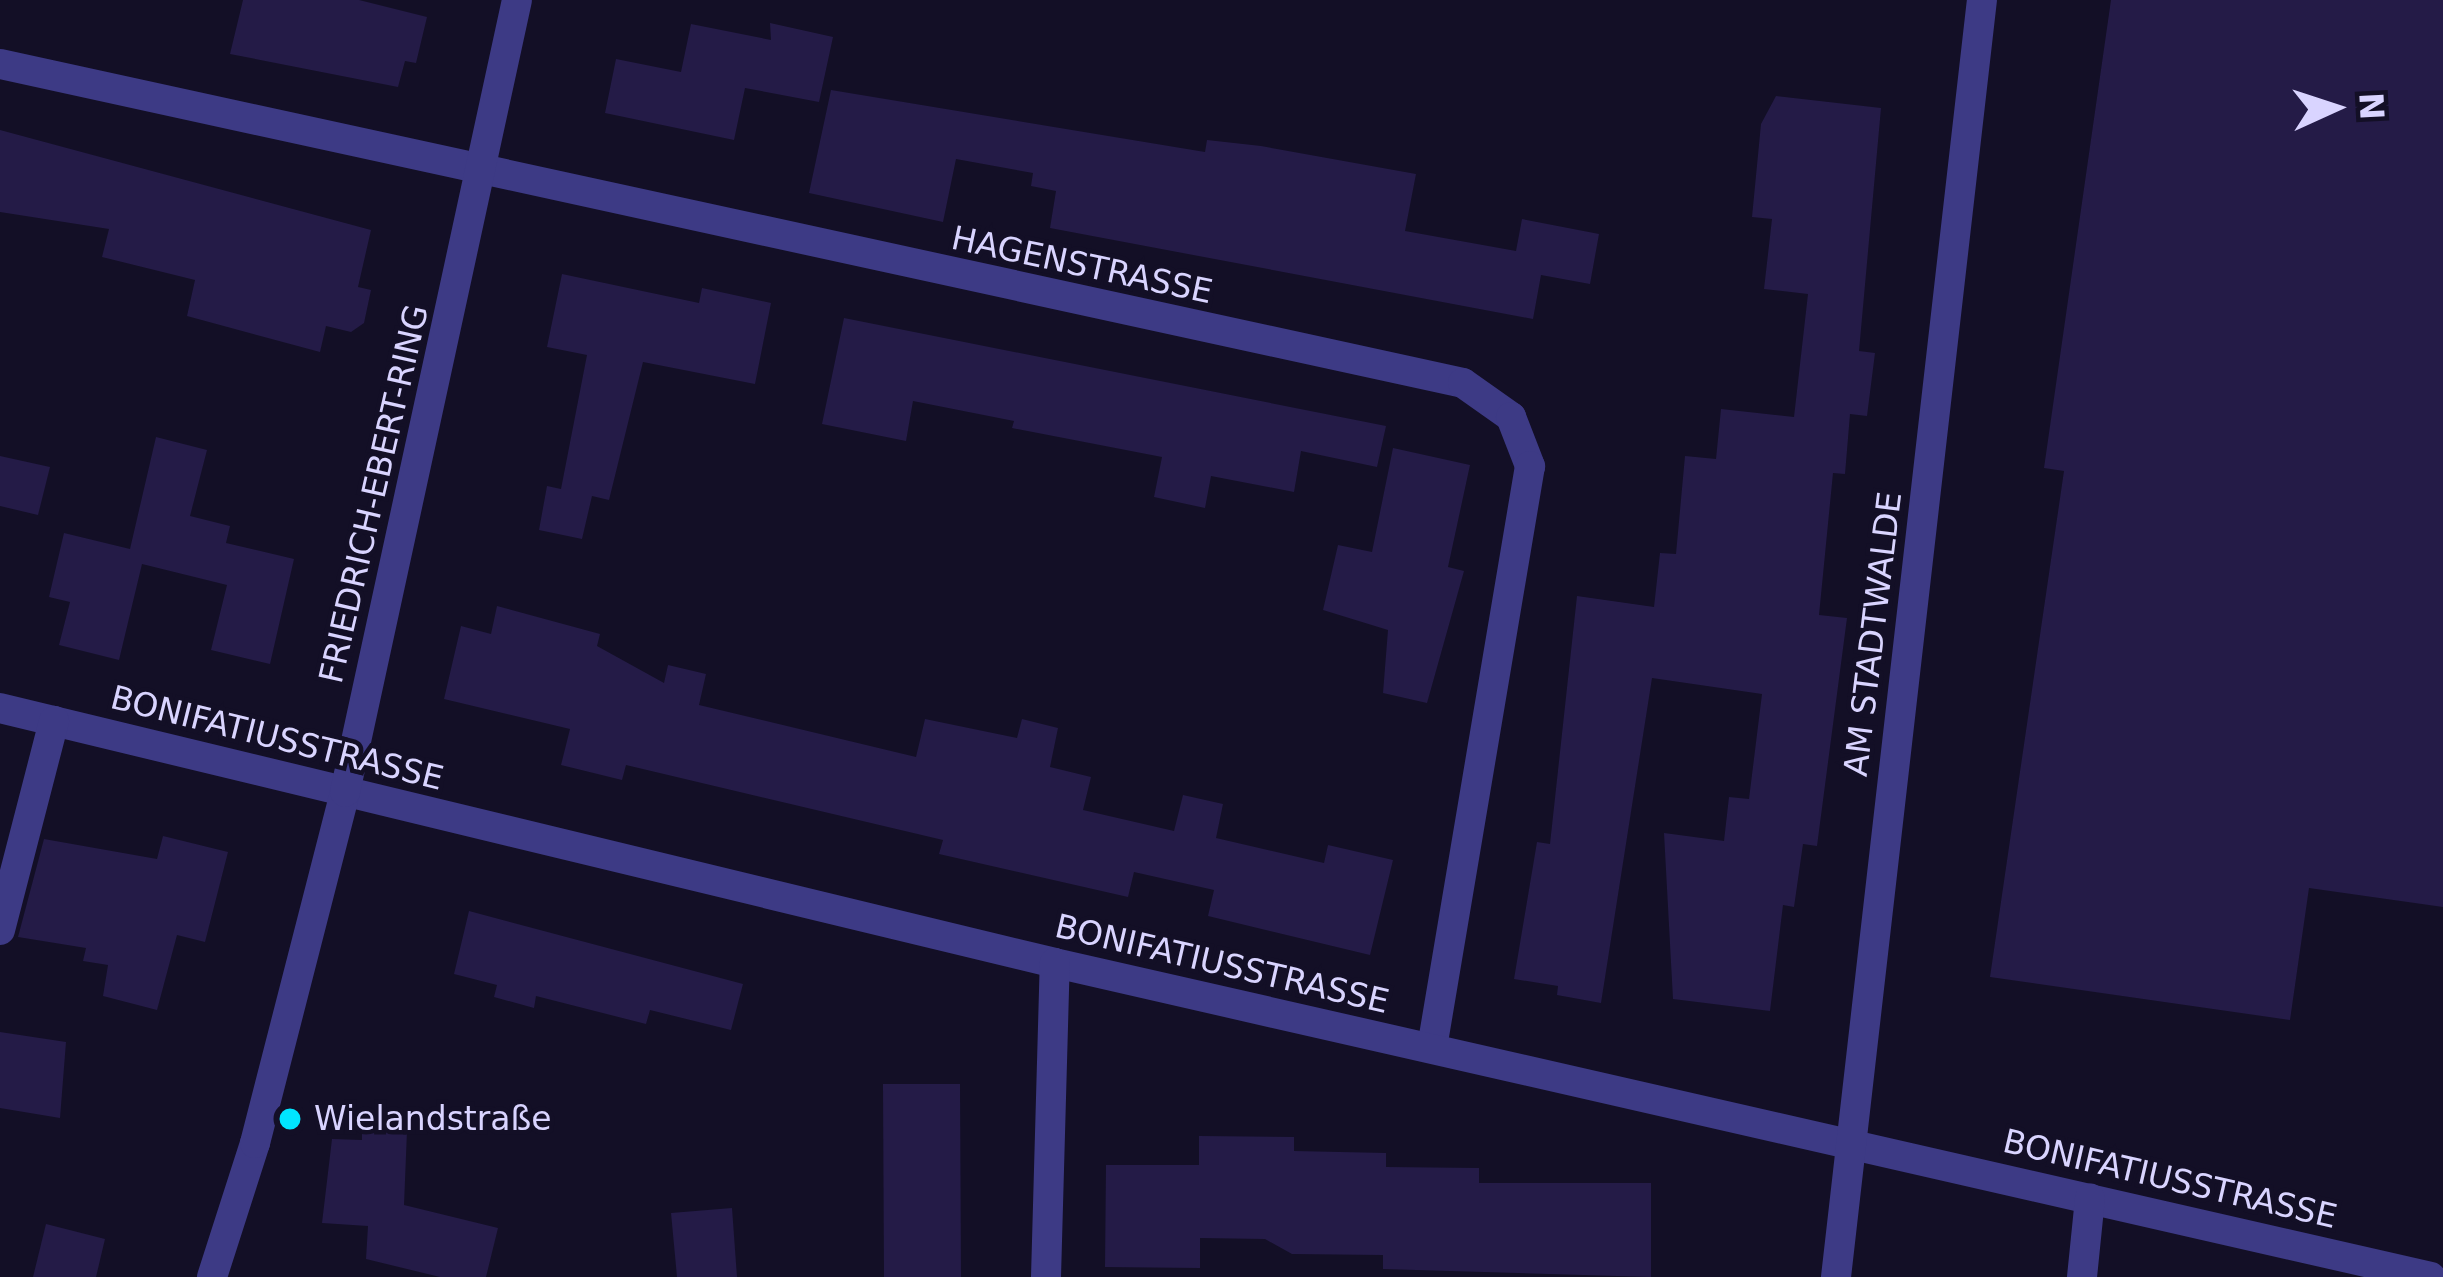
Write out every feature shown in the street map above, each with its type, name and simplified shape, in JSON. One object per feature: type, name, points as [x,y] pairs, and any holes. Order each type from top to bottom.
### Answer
[{"type":"street","name":"FRIEDRICH-EBERT-RING","points":[[212,1277],[255,1143],[344,792],[483,175],[517,0]]},
{"type":"street","name":"AM STADTWALDE","points":[[1836,1277],[1982,0]]},
{"type":"street","name":"HAGENSTRASSE","points":[[0,64],[483,175],[1463,383],[1511,417],[1530,466],[1432,1048]]},
{"type":"street","name":"BONIFATIUSSTRASSE","points":[[0,708],[1055,963],[2431,1277]]},
{"type":"street","points":[[0,930],[54,721]]},
{"type":"street","points":[[1046,1277],[1055,963]]},
{"type":"street","points":[[2082,1277],[2090,1198]]},
{"type":"building","points":[[243,0],[359,0],[427,17],[416,63],[405,61],[398,87],[230,54]]},
{"type":"building","points":[[2111,0],[2443,0],[2443,907],[2309,888],[2290,1020],[1990,977],[2064,471],[2044,468]]},
{"type":"building","points":[[770,23],[833,37],[819,102],[745,88],[734,140],[605,113],[616,59],[681,72],[691,24],[771,40]]},
{"type":"building","points":[[831,90],[1205,152],[1207,140],[1416,174],[1405,231],[1516,251],[1522,219],[1599,234],[1590,284],[1541,275],[1533,319],[1050,228],[1056,191],[1031,186],[1033,173],[956,159],[943,222],[809,193]]},
{"type":"building","points":[[1776,96],[1881,108],[1859,351],[1875,353],[1867,416],[1850,414],[1845,474],[1833,473],[1819,615],[1847,618],[1817,846],[1803,844],[1794,907],[1783,905],[1770,1011],[1673,999],[1664,833],[1724,841],[1729,797],[1749,799],[1762,694],[1652,678],[1601,1003],[1557,995],[1558,986],[1514,979],[1537,842],[1550,844],[1577,596],[1654,607],[1660,553],[1676,554],[1685,456],[1716,459],[1721,409],[1794,417],[1808,294],[1764,289],[1772,219],[1752,217],[1761,124]]},
{"type":"building","points":[[0,130],[371,230],[358,287],[371,290],[364,323],[351,332],[326,326],[320,352],[187,316],[195,280],[102,257],[109,229],[0,212]]},
{"type":"building","points":[[562,274],[699,303],[702,288],[771,303],[755,384],[643,362],[609,500],[592,496],[582,539],[539,530],[547,486],[561,489],[587,355],[547,347]]},
{"type":"building","points":[[844,318],[1386,426],[1377,467],[1301,451],[1294,492],[1211,476],[1205,508],[1154,497],[1162,457],[1012,428],[1014,421],[913,401],[906,441],[822,424]]},
{"type":"building","points":[[156,437],[207,450],[190,516],[230,526],[226,543],[294,559],[270,664],[211,650],[227,585],[142,564],[119,660],[59,645],[70,602],[49,597],[64,533],[130,549]]},
{"type":"building","points":[[1393,448],[1470,465],[1448,567],[1464,571],[1427,703],[1383,693],[1388,630],[1323,610],[1338,545],[1372,552]]},
{"type":"building","points":[[0,456],[50,467],[38,515],[0,506]]},
{"type":"building","points":[[497,606],[600,634],[597,646],[664,683],[668,665],[706,674],[699,705],[916,757],[925,719],[1017,738],[1022,719],[1058,728],[1050,767],[1091,777],[1083,810],[1174,831],[1183,795],[1223,804],[1216,838],[1324,863],[1328,845],[1393,860],[1370,955],[1208,916],[1214,890],[1134,872],[1128,897],[939,854],[943,840],[626,765],[622,780],[561,765],[570,729],[444,699],[461,626],[491,634]]},
{"type":"building","points":[[163,836],[228,852],[205,942],[177,935],[157,1010],[103,996],[108,965],[83,961],[86,948],[18,937],[44,839],[157,859]]},
{"type":"building","points":[[469,911],[743,984],[731,1030],[650,1010],[646,1024],[536,996],[534,1008],[494,997],[497,985],[454,974]]},
{"type":"building","points":[[0,1032],[66,1042],[60,1118],[0,1108]]},
{"type":"building","points":[[883,1084],[960,1084],[961,1277],[884,1277]]},
{"type":"building","points":[[362,1129],[407,1131],[404,1205],[498,1228],[486,1277],[440,1277],[366,1259],[368,1226],[322,1223],[332,1139],[362,1140]]},
{"type":"building","points":[[1199,1136],[1294,1137],[1294,1151],[1386,1153],[1386,1167],[1479,1168],[1479,1183],[1651,1183],[1651,1277],[1383,1269],[1383,1255],[1292,1254],[1265,1239],[1200,1238],[1200,1268],[1105,1267],[1106,1165],[1199,1165]]},
{"type":"building","points":[[732,1208],[737,1277],[677,1277],[671,1213]]},
{"type":"building","points":[[46,1224],[105,1239],[96,1277],[33,1277]]},
{"type":"place","name":"Wielandstraße","points":[[290,1119]]}]
